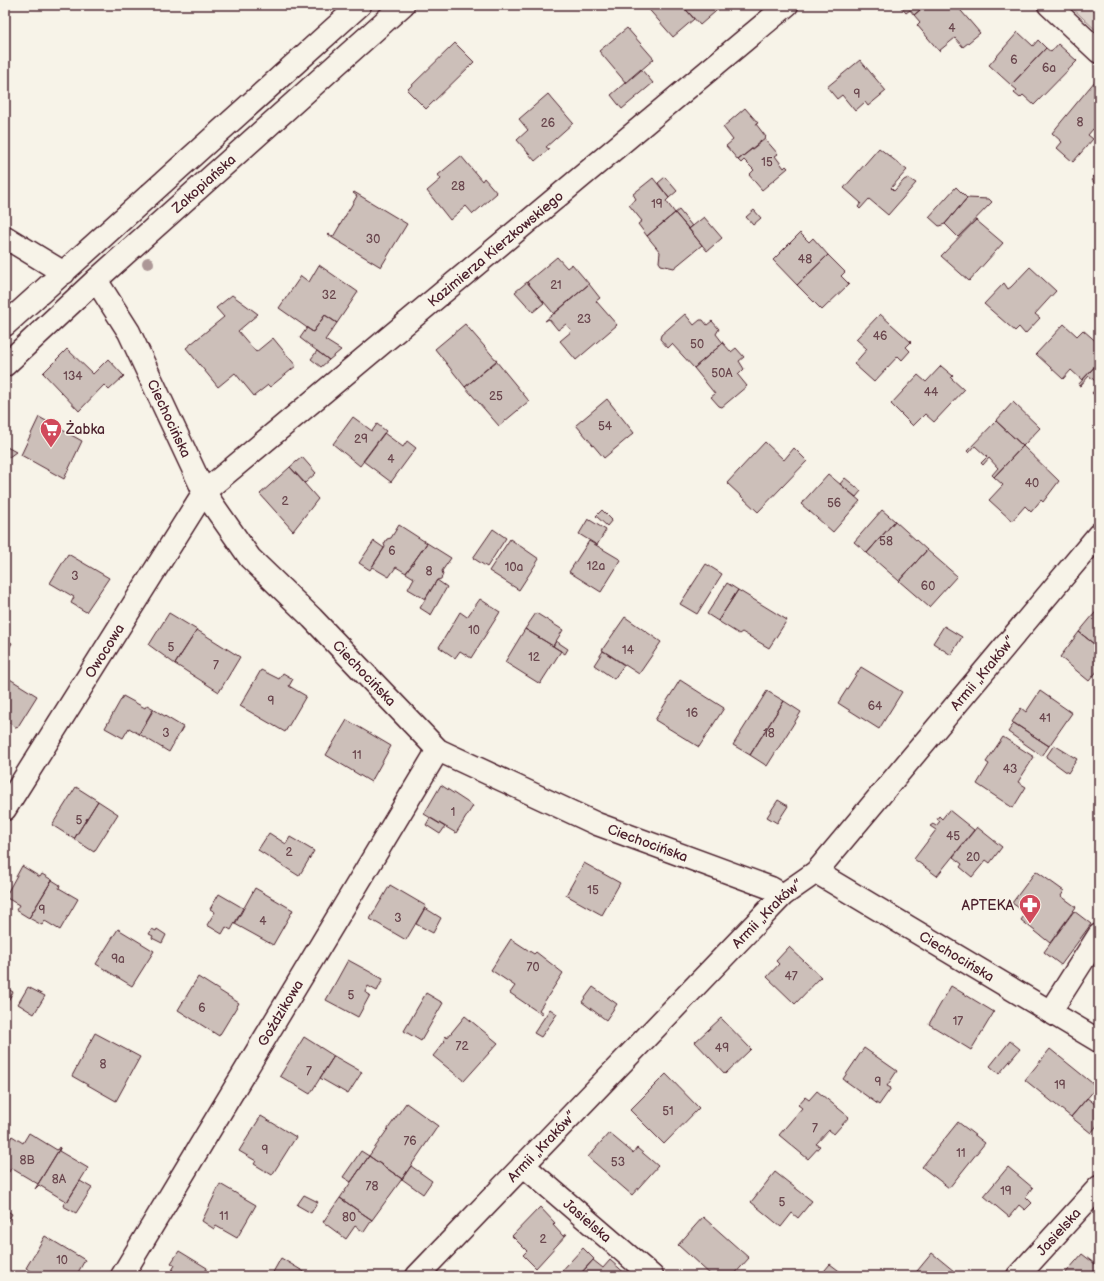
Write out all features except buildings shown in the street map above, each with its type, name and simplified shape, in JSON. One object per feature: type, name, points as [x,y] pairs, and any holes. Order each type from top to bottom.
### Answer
[{"type":"street","name":"Zakopiańska","points":[[5,325],[360,5]]},
{"type":"street","name":"Zakopiańska","points":[[5,365],[96,280],[403,5]]},
{"type":"street","name":"Kazimierza Kierzkowskiego","points":[[204,492],[787,5]]},
{"type":"street","points":[[1049,5],[1099,52]]},
{"type":"street","points":[[5,237],[64,273]]},
{"type":"street","name":"Ciechocińska","points":[[96,280],[129,332],[204,492],[250,558],[312,618],[438,750],[597,824],[771,888],[784,895]]},
{"type":"street","name":"Owocowa","points":[[5,809],[204,492]]},
{"type":"street","name":"Armii „Kraków”","points":[[416,1276],[784,895],[816,872],[1099,534]]},
{"type":"street","name":"Goździkowa","points":[[122,1276],[438,750]]},
{"type":"street","name":"Ciechocińska","points":[[816,872],[1099,1041]]},
{"type":"street","points":[[1050,1012],[1099,935]]},
{"type":"street","name":"Jasielska","points":[[523,1165],[652,1276]]},
{"type":"street","name":"Jasielska","points":[[1018,1276],[1099,1187]]},
{"type":"shaded area","points":[[1069,5],[1099,5],[1099,33]]},
{"type":"place","name":"Żabka","points":[[51,448]]},
{"type":"place","name":"APTEKA","points":[[1030,924]]}]
